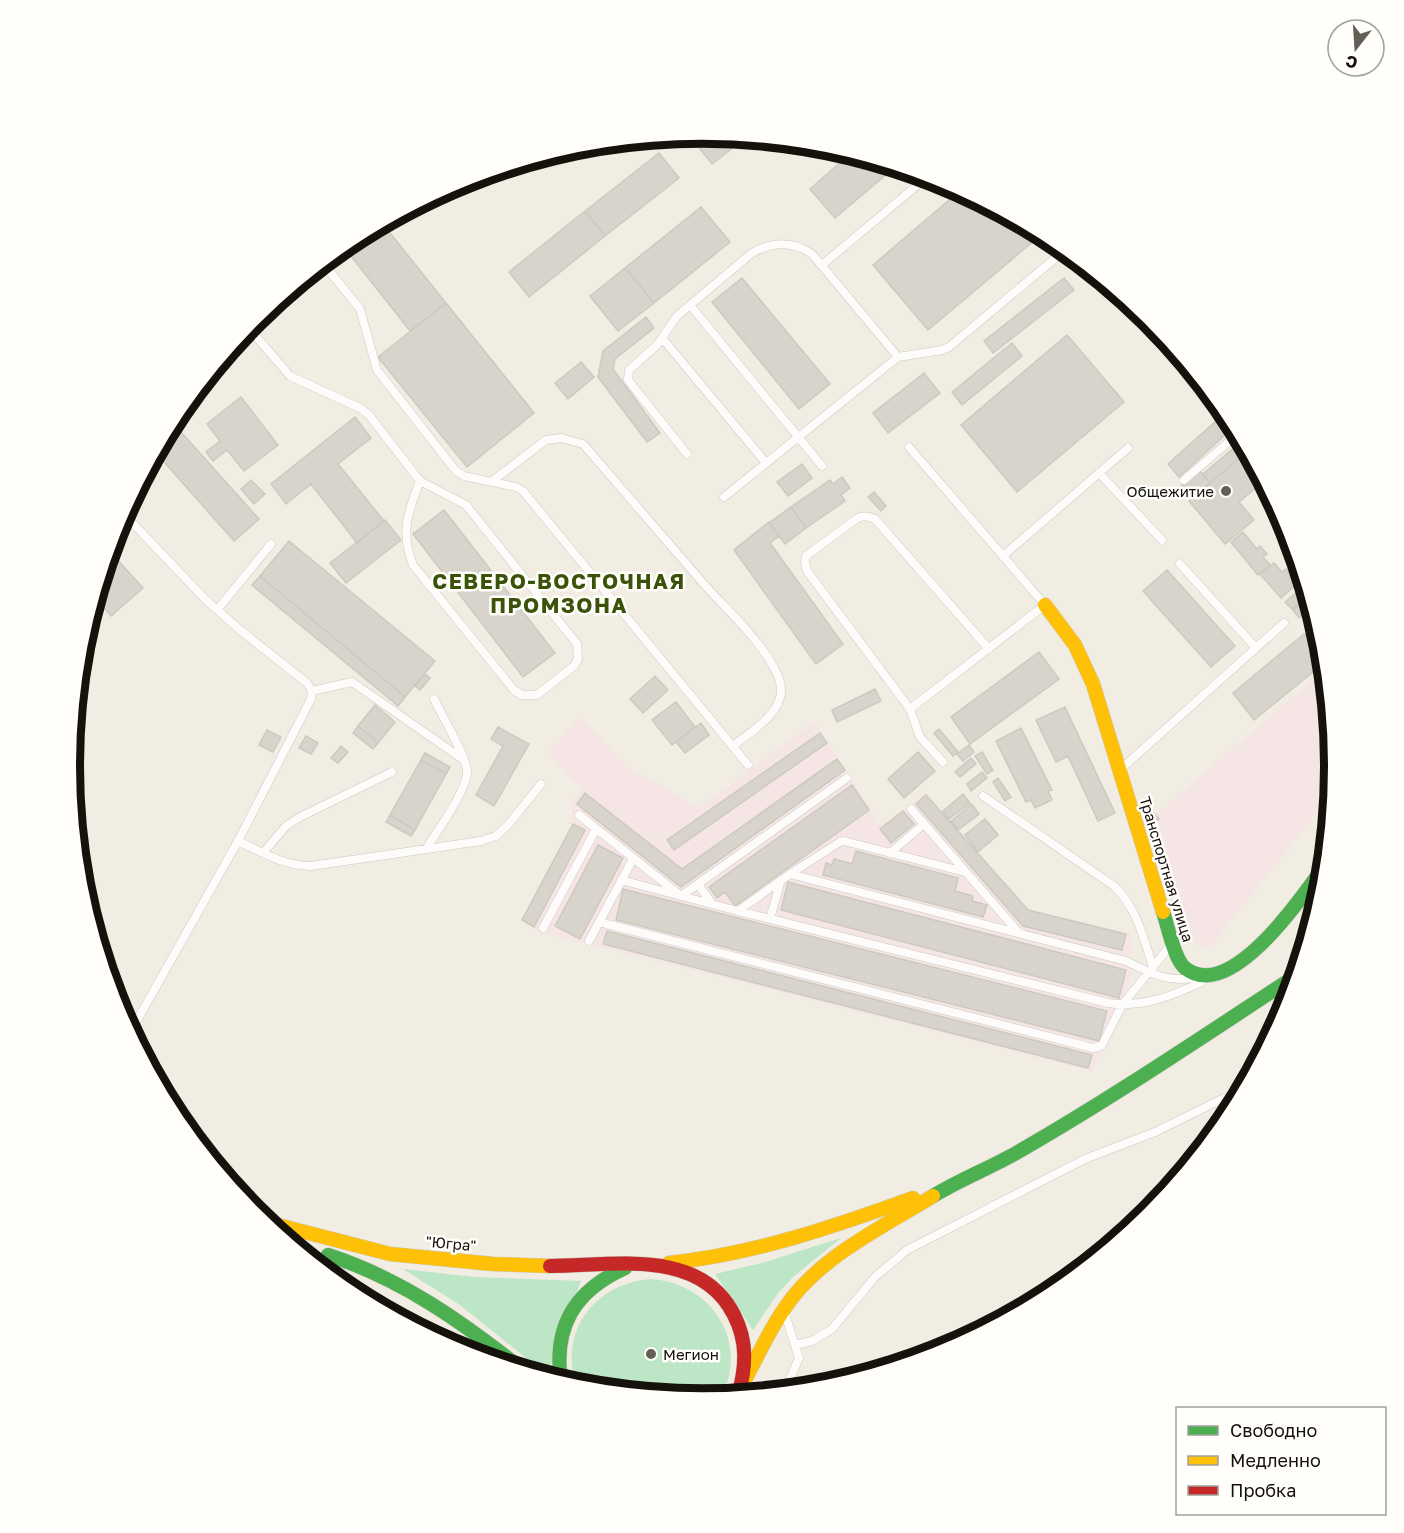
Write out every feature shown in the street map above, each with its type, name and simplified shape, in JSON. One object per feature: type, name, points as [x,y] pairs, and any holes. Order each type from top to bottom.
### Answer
[{"type":"main road","name":"Транспортная улица","points":[[1045,605],[1075,645],[1086,666],[1181,963],[1186,969],[1199,976],[1213,976]]},
{"type":"main road","points":[[1213,976],[1244,959],[1261,945],[1314,879]]},
{"type":"main road","points":[[741,1388],[761,1346],[783,1310],[804,1284],[826,1266],[861,1240],[956,1182],[1016,1153],[1115,1094],[1285,983]]},
{"type":"main road","points":[[644,1265],[707,1260],[739,1254],[787,1241],[956,1182]]},
{"type":"main road","name":"\"Югра\"","points":[[283,1227],[360,1247],[419,1257],[538,1266],[671,1266],[693,1274],[708,1283],[725,1300],[735,1315],[743,1337],[746,1360],[740,1388]]},
{"type":"main road","points":[[314,1251],[369,1270],[400,1285],[468,1328],[506,1357]]},
{"type":"main road","name":"\"Югра\"","points":[[560,1372],[559,1344],[563,1327],[573,1306],[603,1278],[624,1269],[644,1265]]},
{"type":"lane","points":[[822,266],[919,183]]},
{"type":"lane","points":[[687,454],[628,380],[629,370],[652,351],[677,316],[752,253],[764,246],[776,244],[804,249],[812,254],[898,357]]},
{"type":"lane","points":[[724,497],[898,357],[949,347],[1058,256]]},
{"type":"lane","points":[[329,269],[360,309],[377,370],[456,471],[464,476],[523,491],[748,765]]},
{"type":"lane","points":[[690,305],[822,466]]},
{"type":"lane","points":[[254,334],[291,376],[360,408],[369,415],[420,481],[466,505],[577,644],[579,651],[574,666],[537,694],[522,694],[514,690],[413,565],[406,523],[408,510],[420,481]]},
{"type":"lane","points":[[662,338],[766,463]]},
{"type":"lane","points":[[491,482],[546,440],[561,438],[583,444],[740,624],[768,657],[776,671],[781,692],[778,703],[772,713],[733,746]]},
{"type":"lane","points":[[1184,480],[1231,440]]},
{"type":"lane","points":[[909,447],[1045,605],[910,710]]},
{"type":"lane","points":[[1003,556],[1128,448]]},
{"type":"lane","points":[[1099,473],[1161,540]]},
{"type":"lane","points":[[943,762],[920,737],[910,710],[807,571],[806,556],[861,516],[875,519],[989,648]]},
{"type":"lane","points":[[130,521],[186,581],[217,610],[307,683],[312,691],[311,699],[238,841],[135,1023]]},
{"type":"lane","points":[[217,610],[271,544]]},
{"type":"lane","points":[[1180,564],[1256,648]]},
{"type":"lane","points":[[1120,770],[1284,623]]},
{"type":"lane","points":[[312,691],[352,682],[464,760]]},
{"type":"lane","points":[[426,849],[461,790],[467,771],[464,760],[434,699]]},
{"type":"lane","points":[[263,853],[286,826],[300,817],[392,772]]},
{"type":"lane","points":[[681,896],[847,778]]},
{"type":"lane","points":[[238,841],[283,863],[297,866],[311,866],[482,841],[496,836],[508,825],[541,784]]},
{"type":"lane","points":[[983,796],[1114,886],[1123,895],[1136,914],[1151,970]]},
{"type":"lane","points":[[911,809],[1020,934]]},
{"type":"lane","points":[[579,815],[681,896]]},
{"type":"lane","points":[[890,853],[924,824]]},
{"type":"lane","points":[[543,928],[596,829]]},
{"type":"lane","points":[[738,911],[790,874],[844,841],[965,872]]},
{"type":"lane","points":[[589,941],[633,859]]},
{"type":"lane","points":[[790,874],[1126,961],[1171,979],[1213,976]]},
{"type":"lane","points":[[621,880],[1108,1003],[1122,1005],[1150,1002],[1213,976]]},
{"type":"lane","points":[[770,919],[781,880]]},
{"type":"lane","points":[[698,884],[712,904]]},
{"type":"lane","points":[[599,922],[1093,1048],[1101,1047],[1122,1005],[1173,943]]},
{"type":"lane","points":[[795,1345],[812,1341],[832,1329],[875,1277],[907,1250],[1085,1159],[1155,1132],[1229,1097]]},
{"type":"lane","points":[[783,1310],[799,1358],[788,1383]]},
{"type":"shaded area","points":[[1318,678],[1323,726],[1323,804],[1207,951],[1185,934],[1150,829],[1154,825],[1155,815]]},
{"type":"shaded area","points":[[580,717],[628,767],[699,808],[815,722],[881,826],[926,793],[1028,909],[1130,934],[1133,969],[1123,1006],[1092,1071],[534,930],[534,927],[522,920],[573,824],[571,801],[581,790],[548,752]]},
{"type":"green space","points":[[841,1238],[793,1277],[779,1292],[753,1330],[715,1274],[762,1263]]},
{"type":"green space","points":[[403,1269],[475,1277],[581,1281],[549,1370],[537,1367],[460,1305]]},
{"type":"green space","points":[[651,1279],[673,1283],[692,1291],[708,1304],[720,1319],[728,1337],[731,1356],[729,1377],[725,1388],[661,1388],[574,1375],[573,1347],[577,1329],[586,1314],[598,1300],[613,1290]]},
{"type":"building","points":[[696,144],[736,145],[712,164]]},
{"type":"building","points":[[659,153],[679,178],[605,236],[585,211]]},
{"type":"building","points":[[843,160],[888,173],[835,218],[810,189]]},
{"type":"building","points":[[953,197],[1034,240],[928,330],[873,265]]},
{"type":"building","points":[[701,207],[730,242],[654,303],[625,268]]},
{"type":"building","points":[[585,211],[605,236],[529,297],[509,272]]},
{"type":"building","points":[[387,229],[446,303],[410,331],[349,254]]},
{"type":"building","points":[[625,268],[654,303],[618,331],[590,296]]},
{"type":"building","points":[[742,278],[830,384],[799,409],[712,302]]},
{"type":"building","points":[[1064,278],[1074,290],[993,353],[984,341]]},
{"type":"building","points":[[446,303],[534,413],[467,467],[378,357]]},
{"type":"building","points":[[646,317],[654,328],[615,359],[613,369],[660,433],[647,442],[598,377],[603,351]]},
{"type":"building","points":[[1067,335],[1124,402],[1017,492],[961,425]]},
{"type":"building","points":[[1012,343],[1022,356],[962,405],[952,392]]},
{"type":"building","points":[[581,362],[594,377],[568,399],[555,383]]},
{"type":"building","points":[[924,373],[940,393],[888,433],[873,413]]},
{"type":"building","points":[[241,397],[278,445],[244,471],[227,450],[213,461],[206,452],[220,441],[207,424]]},
{"type":"building","points":[[355,417],[371,438],[338,464],[384,521],[357,543],[311,484],[286,504],[271,484]]},
{"type":"building","points":[[1218,419],[1227,433],[1179,477],[1168,464]]},
{"type":"building","points":[[179,430],[259,519],[234,541],[161,459]]},
{"type":"building","points":[[1236,446],[1242,456],[1210,483],[1203,474]]},
{"type":"building","name":"Общежитие","points":[[1242,456],[1258,486],[1239,502],[1254,520],[1225,544],[1189,501]]},
{"type":"building","points":[[802,464],[812,478],[788,496],[777,482]]},
{"type":"building","points":[[1200,471],[1210,483],[1190,499],[1180,487]]},
{"type":"building","points":[[842,477],[850,488],[841,495],[845,501],[806,528],[791,507],[830,480],[833,484]]},
{"type":"building","points":[[251,480],[265,494],[254,504],[241,489]]},
{"type":"building","points":[[874,492],[886,506],[881,511],[868,497]]},
{"type":"building","points":[[791,507],[806,528],[785,544],[769,523]]},
{"type":"building","points":[[444,510],[555,653],[523,677],[413,534]]},
{"type":"building","points":[[385,520],[401,540],[346,583],[330,563]]},
{"type":"building","points":[[769,522],[779,536],[770,543],[843,644],[816,664],[734,550]]},
{"type":"building","points":[[1243,532],[1257,549],[1260,546],[1267,554],[1263,557],[1270,565],[1258,575],[1231,542]]},
{"type":"building","points":[[289,541],[435,661],[405,697],[260,576]]},
{"type":"building","points":[[116,558],[143,588],[111,616],[101,604]]},
{"type":"building","points":[[1274,563],[1282,572],[1286,569],[1297,584],[1281,598],[1260,574]]},
{"type":"building","points":[[1167,570],[1235,646],[1211,667],[1143,591]]},
{"type":"building","points":[[260,576],[405,697],[398,706],[252,585]]},
{"type":"building","points":[[1298,591],[1302,601],[1292,609],[1285,602]]},
{"type":"building","points":[[1302,602],[1305,613],[1299,618],[1293,610]]},
{"type":"building","points":[[1304,634],[1313,646],[1317,669],[1254,720],[1233,693]]},
{"type":"building","points":[[1039,652],[1059,679],[970,744],[951,717]]},
{"type":"building","points":[[425,674],[430,678],[420,690],[415,686]]},
{"type":"building","points":[[655,676],[668,690],[643,713],[630,699]]},
{"type":"building","points":[[875,689],[881,701],[837,722],[832,710]]},
{"type":"building","points":[[676,702],[695,727],[672,745],[652,720]]},
{"type":"building","points":[[375,705],[395,722],[378,743],[358,726]]},
{"type":"building","points":[[1065,707],[1115,813],[1098,821],[1068,756],[1056,762],[1036,720]]},
{"type":"building","points":[[701,723],[709,735],[685,753],[676,742]]},
{"type":"building","points":[[358,726],[378,743],[373,749],[353,733]]},
{"type":"building","points":[[498,727],[529,744],[494,806],[476,795],[503,746],[491,739]]},
{"type":"building","points":[[1021,728],[1052,790],[1048,791],[1052,800],[1035,808],[1031,800],[1026,802],[996,741]]},
{"type":"building","points":[[939,729],[958,752],[953,756],[934,733]]},
{"type":"building","points":[[267,730],[281,737],[273,752],[259,745]]},
{"type":"building","points":[[820,733],[827,743],[674,850],[667,840]]},
{"type":"building","points":[[306,736],[318,743],[311,754],[299,748]]},
{"type":"building","points":[[969,745],[974,752],[963,761],[957,754]]},
{"type":"building","points":[[341,746],[348,752],[338,763],[331,758]]},
{"type":"building","points":[[918,752],[935,771],[904,798],[888,779]]},
{"type":"building","points":[[982,752],[993,770],[987,774],[975,756]]},
{"type":"building","points":[[425,753],[450,767],[446,774],[421,760]]},
{"type":"building","points":[[971,758],[976,764],[960,777],[955,772]]},
{"type":"building","points":[[837,759],[845,770],[681,887],[577,804],[585,793],[682,869]]},
{"type":"building","points":[[421,760],[446,774],[415,830],[390,815]]},
{"type":"building","points":[[982,772],[987,778],[971,791],[967,784]]},
{"type":"building","points":[[998,778],[1011,797],[1005,801],[993,782]]},
{"type":"building","points":[[852,785],[869,810],[735,906],[725,892],[717,898],[709,887]]},
{"type":"building","points":[[963,794],[970,803],[949,819],[943,811]]},
{"type":"building","points":[[926,795],[1028,910],[1126,934],[1122,950],[1023,926],[916,804]]},
{"type":"building","points":[[972,804],[979,814],[958,830],[951,821]]},
{"type":"building","points":[[903,811],[914,824],[891,843],[880,829]]},
{"type":"building","points":[[1153,812],[1159,819],[1149,829],[1142,821]]},
{"type":"building","points":[[390,815],[415,830],[411,836],[386,822]]},
{"type":"building","points":[[985,819],[998,835],[978,852],[965,835]]},
{"type":"building","points":[[573,824],[585,830],[534,927],[522,920]]},
{"type":"building","points":[[598,845],[623,858],[580,939],[555,926]]},
{"type":"building","points":[[856,851],[958,878],[955,891],[973,896],[972,901],[987,905],[983,917],[823,875],[826,863],[832,865],[834,859],[852,864]]},
{"type":"building","points":[[788,882],[1126,970],[1119,998],[781,910]]},
{"type":"building","points":[[623,889],[1107,1011],[1099,1041],[616,920]]},
{"type":"building","points":[[607,931],[1092,1055],[1088,1068],[603,944]]},
{"type":"traffic: fast","points":[[1163,912],[1175,950],[1185,968],[1203,975],[1223,971],[1264,942],[1314,880]]},
{"type":"traffic: fast","points":[[933,1196],[1007,1158],[1089,1110],[1285,983]]},
{"type":"traffic: fast","points":[[328,1255],[381,1276],[406,1289],[454,1319],[506,1357]]},
{"type":"traffic: fast","points":[[560,1372],[560,1344],[571,1313],[592,1288],[625,1268]]},
{"type":"traffic: slow","points":[[1045,605],[1075,645],[1093,684],[1163,912]]},
{"type":"traffic: slow","points":[[746,1378],[779,1317],[806,1282],[858,1241],[933,1196]]},
{"type":"traffic: slow","points":[[669,1263],[732,1253],[793,1238],[913,1198]]},
{"type":"traffic: slow","points":[[283,1226],[390,1254],[493,1264],[550,1266]]},
{"type":"traffic: jam","points":[[550,1266],[653,1265],[677,1270],[700,1279],[719,1293],[739,1325],[744,1345],[744,1365],[740,1388]]},
{"type":"place","name":"Общежитие","points":[[1226,491]]},
{"type":"place","name":"Мегион","points":[[651,1354]]},
{"type":"district","name":"СЕВЕРО-ВОСТОЧНАЯ ПРОМЗОНА","points":[[559,593]]}]
